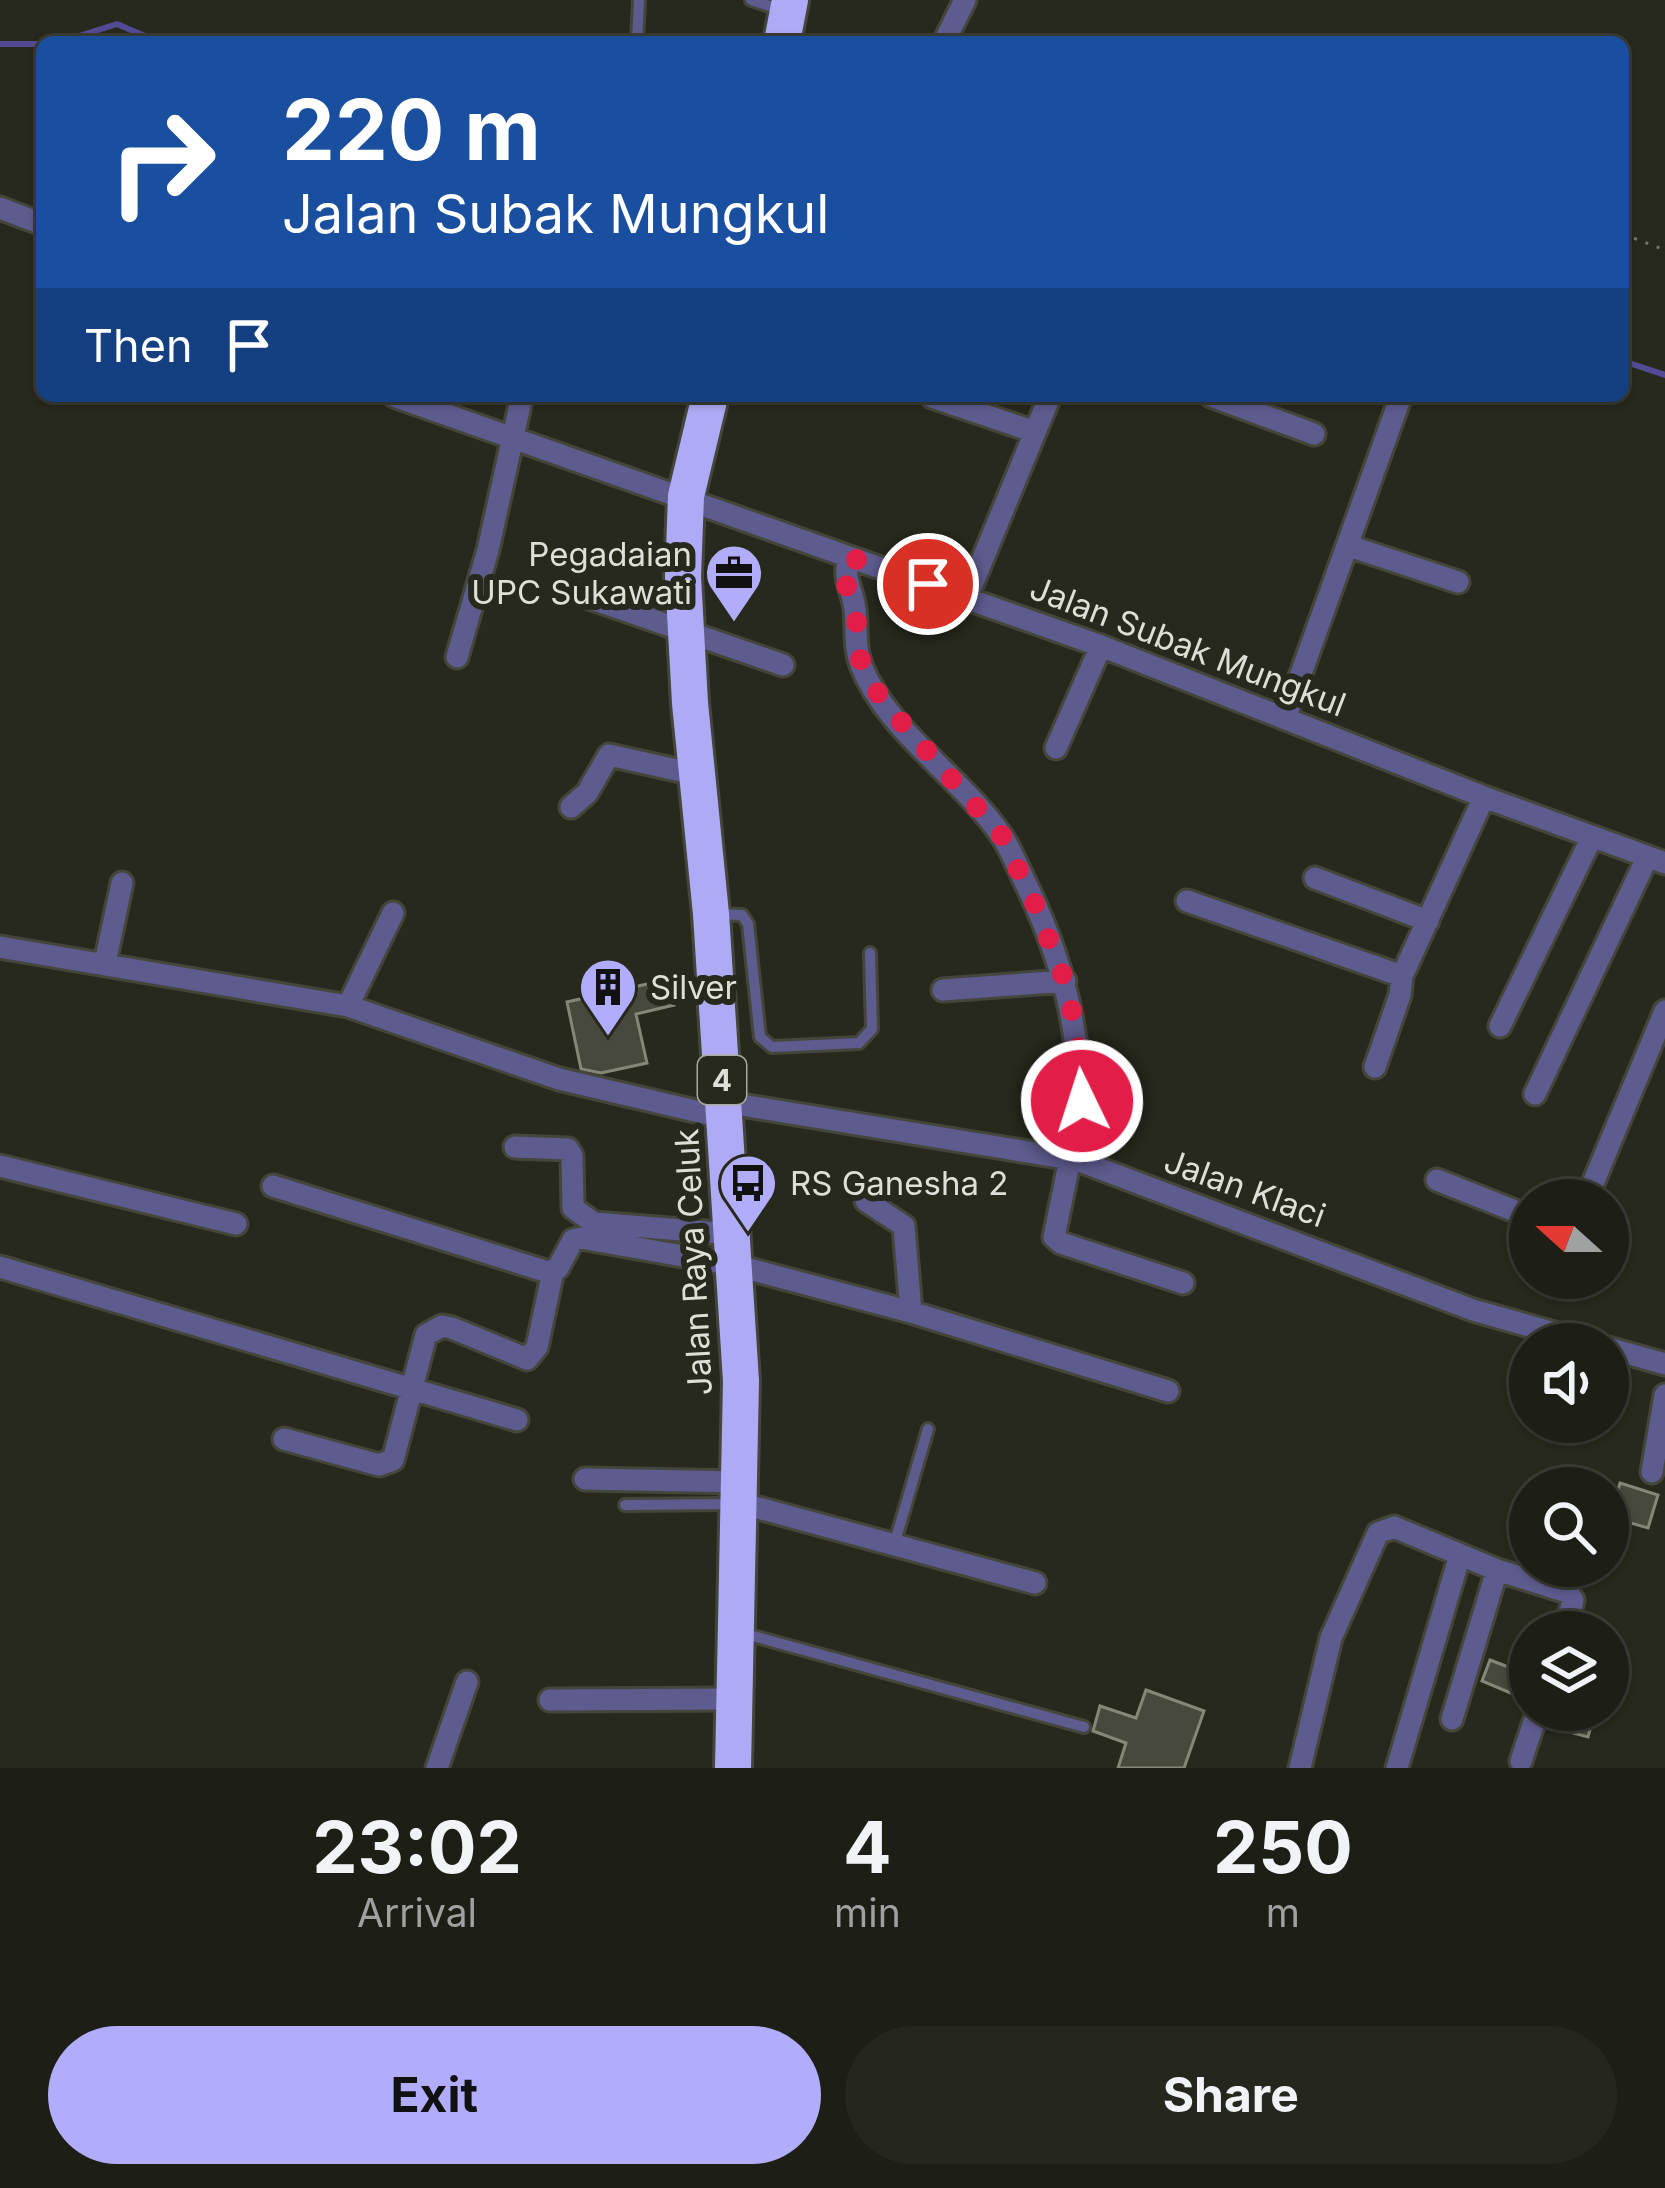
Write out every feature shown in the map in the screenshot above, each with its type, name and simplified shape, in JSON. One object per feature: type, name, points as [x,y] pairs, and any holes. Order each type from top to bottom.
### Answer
[{"type":"highway","name":"Jalan Raya Celuk","points":[[709,402],[686,496],[683,578],[724,1110],[726,1244],[740,1381],[733,1768]]},
{"type":"street","points":[[947,36],[965,0]]},
{"type":"street","points":[[0,208],[36,222]]},
{"type":"street","name":"Jalan Subak Mungkul","points":[[411,402],[1101,646],[1656,860]]},
{"type":"street","points":[[458,419],[462,402]]},
{"type":"street","points":[[458,657],[521,402]]},
{"type":"street","points":[[944,402],[1035,432]]},
{"type":"street","points":[[967,597],[1048,402]]},
{"type":"street","points":[[1227,402],[1314,434]]},
{"type":"street","points":[[1286,718],[1399,402]]},
{"type":"street","points":[[1349,546],[1458,582]]},
{"type":"street","points":[[849,557],[844,579],[855,608],[861,664],[882,700],[1002,836],[1065,981],[1078,1038],[1081,1080],[1073,1159],[1054,1224],[1056,1239],[1183,1283]]},
{"type":"street","points":[[578,594],[783,665]]},
{"type":"street","points":[[1056,748],[1101,646]]},
{"type":"street","points":[[571,808],[609,755],[699,775]]},
{"type":"street","points":[[1375,1067],[1402,976],[1484,797]]},
{"type":"street","points":[[1500,1026],[1592,837]]},
{"type":"street","points":[[1535,1094],[1656,860]]},
{"type":"street","points":[[1315,878],[1428,921]]},
{"type":"street","points":[[104,963],[122,883]]},
{"type":"street","points":[[1187,901],[1402,976]]},
{"type":"street","points":[[348,1006],[392,914]]},
{"type":"street","name":"Jalan Klaci","points":[[0,947],[284,999],[348,1006],[560,1079],[724,1110],[1073,1159],[1473,1310],[1519,1323]]},
{"type":"street","points":[[944,990],[1065,981]]},
{"type":"street","points":[[1595,1179],[1665,1011]]},
{"type":"street","points":[[515,1147],[568,1149],[573,1208],[594,1223],[726,1244],[911,1312],[1168,1391]]},
{"type":"street","points":[[0,1166],[236,1224]]},
{"type":"street","points":[[1437,1180],[1509,1209]]},
{"type":"street","points":[[274,1186],[553,1271]]},
{"type":"street","points":[[866,1201],[904,1226],[911,1312]]},
{"type":"street","points":[[284,1439],[386,1463],[396,1455],[421,1342],[433,1329],[452,1328],[520,1357],[531,1356],[553,1271],[570,1244],[581,1238],[726,1244]]},
{"type":"street","points":[[0,1267],[517,1420]]},
{"type":"street","points":[[1629,1354],[1665,1364]]},
{"type":"street","points":[[1652,1472],[1665,1395]]},
{"type":"street","points":[[585,1479],[740,1492],[894,1545],[1035,1583]]},
{"type":"street","points":[[1300,1768],[1331,1638],[1373,1538],[1394,1527],[1571,1595],[1572,1611]]},
{"type":"street","points":[[1397,1768],[1460,1555]]},
{"type":"street","points":[[1452,1719],[1497,1570]]},
{"type":"street","points":[[437,1768],[467,1682]]},
{"type":"street","points":[[550,1700],[736,1699]]},
{"type":"street","points":[[1521,1761],[1531,1731]]},
{"type":"lane","points":[[638,36],[639,0]]},
{"type":"lane","points":[[751,0],[786,18]]},
{"type":"lane","points":[[711,914],[742,915],[748,924],[760,1037],[772,1047],[866,1039],[872,1029],[870,953]]},
{"type":"lane","points":[[894,1545],[928,1429]]},
{"type":"lane","points":[[625,1504],[740,1492]]},
{"type":"lane","points":[[739,1633],[1084,1726]]},
{"type":"path","points":[[1629,236],[1665,250]]},
{"type":"building","name":"Silver","points":[[669,979],[674,1005],[636,1014],[647,1063],[601,1073],[581,1069],[567,1002]]},
{"type":"building","points":[[1629,1486],[1658,1495],[1648,1528],[1629,1522]]},
{"type":"building","points":[[1490,1660],[1509,1667],[1509,1692],[1482,1681]]},
{"type":"building","points":[[1146,1690],[1204,1711],[1184,1768],[1118,1768],[1126,1743],[1093,1731],[1100,1706],[1136,1718]]},
{"type":"waterway","points":[[79,36],[117,24],[145,36]]},
{"type":"waterway","points":[[0,44],[36,44]]},
{"type":"waterway","points":[[1629,363],[1665,375]]},
{"type":"place","name":"Pegadaian UPC Sukawati","points":[[734,624]]},
{"type":"place","name":"Silver","points":[[608,1038]]},
{"type":"place","name":"RS Ganesha 2","points":[[748,1234]]},
{"type":"route","points":[[928,584],[849,557],[844,579],[855,608],[861,664],[882,700],[1002,836],[1065,981],[1078,1038],[1082,1101]]}]
